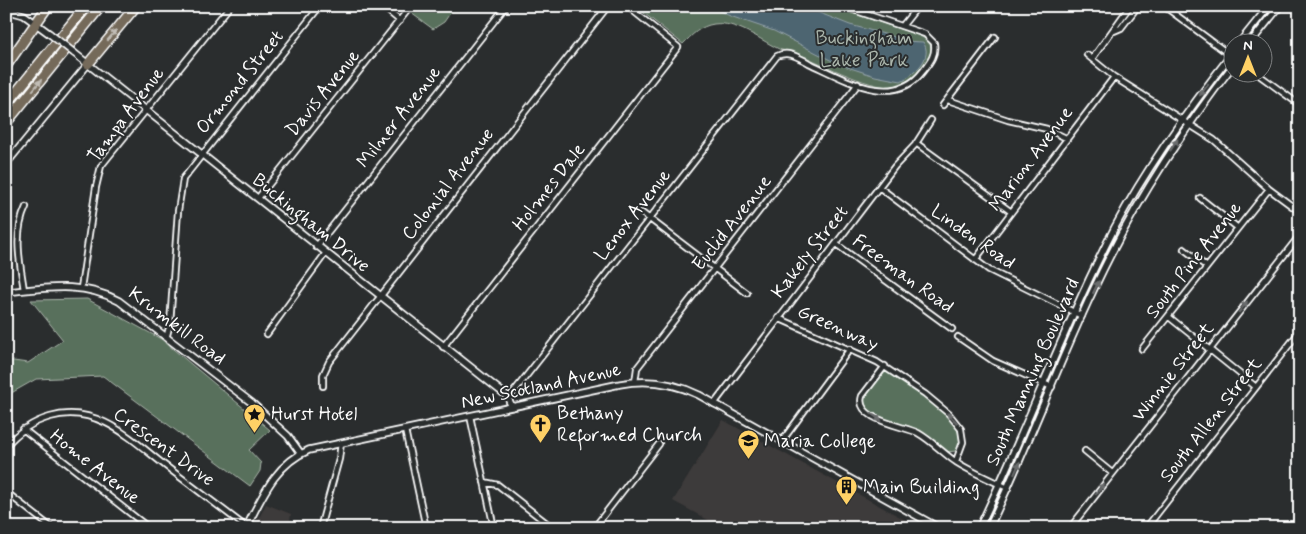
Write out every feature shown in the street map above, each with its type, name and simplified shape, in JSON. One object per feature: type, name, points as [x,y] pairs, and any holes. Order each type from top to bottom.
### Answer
[{"type":"highway","points":[[6,66],[48,6]]},
{"type":"highway","points":[[6,105],[86,6]]},
{"type":"highway","points":[[6,123],[101,6]]},
{"type":"highway","points":[[92,67],[136,6]]},
{"type":"street","name":"Tampa Avenue","points":[[81,288],[100,168],[230,6]]},
{"type":"street","name":"Ormond Street","points":[[167,336],[170,324],[181,186],[186,174],[320,6]]},
{"type":"street","points":[[382,6],[400,21]]},
{"type":"street","name":"Davis Avenue","points":[[258,198],[411,6]]},
{"type":"street","name":"Milner Avenue","points":[[316,247],[506,6]]},
{"type":"street","name":"Colonial Avenue","points":[[324,386],[323,375],[325,367],[608,6]]},
{"type":"street","name":"Holmes Dale","points":[[443,347],[678,47],[627,6]]},
{"type":"street","points":[[842,6],[925,34],[934,44],[933,58],[911,84],[898,90],[880,90],[858,84]]},
{"type":"street","points":[[903,25],[918,6]]},
{"type":"street","points":[[1092,59],[1114,31],[1130,6]]},
{"type":"street","points":[[1114,31],[1121,28],[1138,6]]},
{"type":"street","points":[[1164,6],[1224,49]]},
{"type":"street","points":[[1248,32],[1269,6]]},
{"type":"street","points":[[1259,32],[1280,6]]},
{"type":"street","points":[[6,10],[21,14],[35,22],[92,67],[6,164]]},
{"type":"street","points":[[943,105],[995,37]]},
{"type":"street","name":"Lenox Avenue","points":[[509,398],[775,58],[783,54],[791,54],[858,84]]},
{"type":"street","points":[[1087,55],[1114,76],[1219,144],[1269,189],[1300,212]]},
{"type":"street","name":"South Manning Boulevard","points":[[979,528],[1000,485],[1074,312],[1116,226],[1181,119],[1224,65]]},
{"type":"street","name":"Buckingham Drive","points":[[92,67],[202,153],[316,247],[509,398]]},
{"type":"street","name":"Marion Avenue","points":[[975,260],[1114,76]]},
{"type":"street","name":"South Manning Boulevard","points":[[989,528],[1109,258],[1152,181],[1188,124],[1224,77]]},
{"type":"street","points":[[1269,82],[1300,105]]},
{"type":"street","name":"Euclid Avenue","points":[[635,382],[637,368],[858,84]]},
{"type":"street","points":[[948,100],[1008,120],[1047,129],[1066,138]]},
{"type":"street","name":"Kakely Street","points":[[714,404],[879,187],[916,143],[931,120]]},
{"type":"street","points":[[916,143],[1010,212]]},
{"type":"street","points":[[1145,177],[1152,181]]},
{"type":"street","name":"Linden Road","points":[[879,187],[975,260],[1002,278],[1082,316]]},
{"type":"street","name":"South Pine Avenue","points":[[1142,349],[1269,189]]},
{"type":"street","points":[[1200,198],[1238,228]]},
{"type":"street","points":[[24,290],[19,248],[20,225],[26,207]]},
{"type":"street","points":[[642,212],[747,293]]},
{"type":"street","points":[[1116,226],[1124,230]]},
{"type":"street","name":"Winnie Street","points":[[1070,528],[1300,235]]},
{"type":"street","name":"Freeman Road","points":[[836,244],[952,329]]},
{"type":"street","points":[[1184,249],[1208,267]]},
{"type":"street","points":[[267,334],[325,254]]},
{"type":"street","points":[[1102,255],[1109,258]]},
{"type":"street","name":"Krumkill Road","points":[[6,292],[60,287],[81,288],[119,301],[167,336],[264,414],[288,436],[301,454]]},
{"type":"street","points":[[1168,317],[1256,387]]},
{"type":"street","name":"Greenway","points":[[778,318],[885,366],[925,394],[959,425],[964,441],[956,461]]},
{"type":"street","name":"South Allen Street","points":[[1146,528],[1300,331]]},
{"type":"street","name":"Freeman Road","points":[[958,337],[993,361],[1052,387]]},
{"type":"street","points":[[782,441],[850,349]]},
{"type":"street","name":"Greenway","points":[[885,366],[862,396],[862,407],[884,423],[920,434],[956,461],[1008,488]]},
{"type":"street","name":"New Scotland Avenue","points":[[246,527],[276,474],[301,454],[341,443],[635,382],[675,386],[714,404],[939,528]]},
{"type":"street","points":[[509,398],[512,407]]},
{"type":"street","name":"Crescent Drive","points":[[6,446],[23,430],[38,421],[62,414],[84,415],[103,420],[246,527]]},
{"type":"street","points":[[470,416],[494,528]]},
{"type":"street","name":"Home Avenue","points":[[23,430],[149,528]]},
{"type":"street","points":[[405,430],[426,528]]},
{"type":"street","points":[[320,528],[339,459],[341,443]]},
{"type":"street","points":[[594,528],[659,444]]},
{"type":"street","points":[[1085,451],[1112,473]]},
{"type":"street","points":[[484,482],[498,485],[553,528]]},
{"type":"street","points":[[6,492],[52,528]]},
{"type":"shaded area","name":"Maria College","points":[[723,420],[920,528],[723,528],[673,501]]},
{"type":"shaded area","points":[[266,504],[291,514],[290,520],[307,528],[254,528]]},
{"type":"green space","points":[[416,6],[455,6],[444,22],[433,29],[411,13]]},
{"type":"green space","name":"Buckingham Lake Park","points":[[635,6],[831,6],[918,35],[929,41],[932,51],[924,65],[913,77],[899,86],[889,87],[863,81],[796,53],[779,49],[731,25],[714,24],[705,27],[697,31],[683,44]]},
{"type":"green space","points":[[87,299],[161,339],[270,430],[249,450],[261,463],[260,471],[250,486],[103,376],[36,379],[6,396],[6,360],[28,363],[63,340],[31,300]]},
{"type":"green space","points":[[885,372],[895,376],[927,399],[950,419],[957,430],[960,441],[956,451],[947,452],[930,437],[918,430],[881,418],[868,409],[864,402],[865,397]]},
{"type":"water","points":[[709,6],[802,6],[850,25],[892,36],[903,41],[923,42],[926,54],[917,70],[901,81],[875,76],[838,64],[774,31],[730,16]]},
{"type":"place","name":"Hurst Hotel","points":[[255,433]]},
{"type":"place","name":"Bethany Reformed Church","points":[[541,443]]},
{"type":"place","name":"Maria College","points":[[748,460]]},
{"type":"place","name":"Main Building","points":[[847,506]]}]
